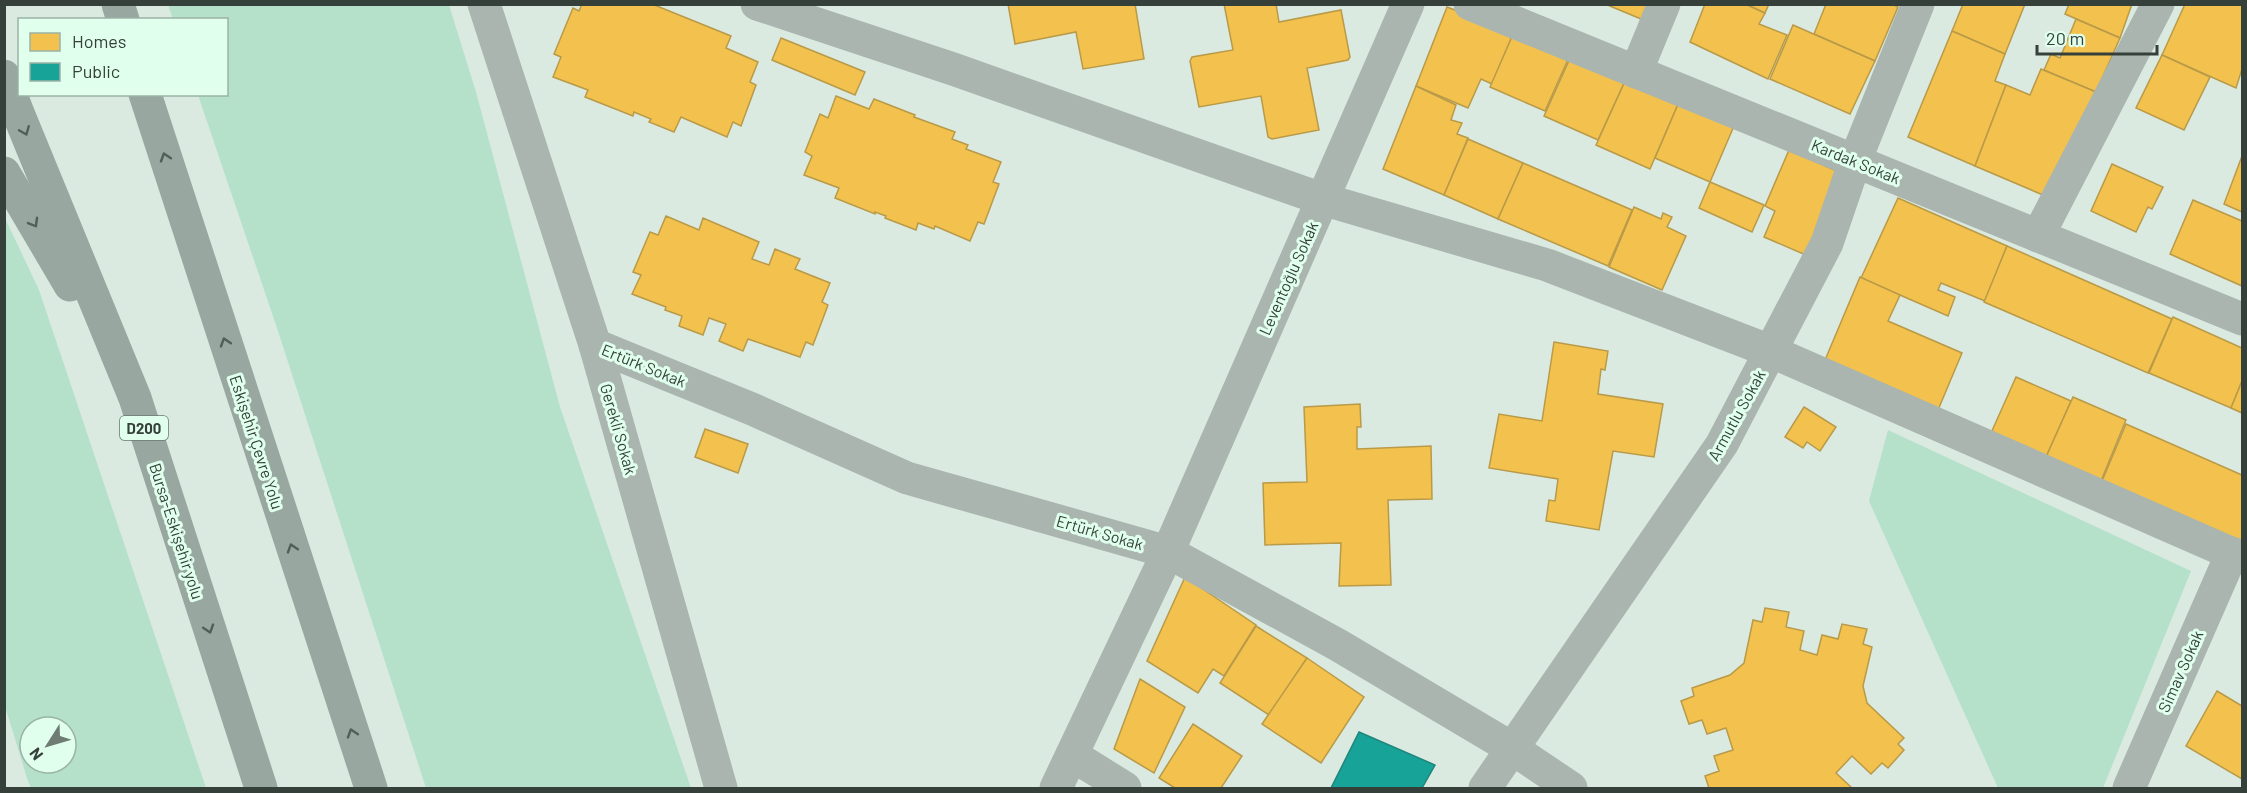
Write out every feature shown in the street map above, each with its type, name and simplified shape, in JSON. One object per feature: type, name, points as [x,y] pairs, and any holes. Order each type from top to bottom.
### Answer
[{"type":"highway","name":"Bursa-Eskişehir yolu","points":[[4,76],[135,398],[261,789]]},
{"type":"highway","name":"Eskişehir Çevre Yolu","points":[[146,96],[371,789]]},
{"type":"highway","points":[[4,173],[135,398]]},
{"type":"street","name":"Gerekli Sokak","points":[[484,4],[595,345],[721,789]]},
{"type":"street","points":[[757,4],[953,69],[1322,199],[1547,265],[1770,351],[2237,556]]},
{"type":"street","name":"Leventoğlu Sokak","points":[[1072,755],[1168,552],[1408,4]]},
{"type":"street","name":"Kardak Sokak","points":[[1470,4],[2242,319]]},
{"type":"street","points":[[1636,72],[1664,4]]},
{"type":"street","name":"Armutlu Sokak","points":[[1485,789],[1722,444],[1827,243],[1855,161],[1918,4]]},
{"type":"street","points":[[2038,236],[2158,4]]},
{"type":"street","name":"Ertürk Sokak","points":[[595,345],[908,478],[1168,552],[1338,645],[1513,749],[1571,789]]},
{"type":"street","name":"Simav Sokak","points":[[2129,789],[2237,556]]},
{"type":"street","points":[[1056,789],[1072,755],[1125,789]]},
{"type":"green space","points":[[168,5],[449,5],[476,92],[560,407],[691,788],[426,788],[277,328],[198,96],[228,96],[228,18],[173,18]]},
{"type":"green space","points":[[4,216],[39,290],[206,788],[31,788],[26,775],[78,775],[78,715],[18,715],[18,748],[4,703]]},
{"type":"green space","points":[[1888,430],[2191,571],[2103,788],[1998,788],[1869,501]]},
{"type":"building: Homes","points":[[582,4],[652,4],[731,36],[726,48],[758,62],[750,82],[756,85],[741,126],[733,122],[727,137],[681,117],[674,132],[649,122],[651,119],[634,112],[633,116],[585,97],[588,90],[553,77],[561,57],[554,54],[573,8],[579,11]]},
{"type":"building: Homes","points":[[1008,4],[1135,4],[1144,59],[1083,69],[1076,32],[1015,44]]},
{"type":"building: Homes","points":[[1224,4],[1276,4],[1279,22],[1341,10],[1350,57],[1348,60],[1307,68],[1319,130],[1272,139],[1268,137],[1261,96],[1199,107],[1190,61],[1192,57],[1233,50]]},
{"type":"building: Homes","points":[[1605,4],[1661,4],[1653,24]]},
{"type":"building: Homes","points":[[1705,4],[1745,4],[1765,13],[1759,24],[1787,35],[1768,79],[1690,42]]},
{"type":"building: Homes","points":[[1746,4],[1769,4],[1765,13]]},
{"type":"building: Homes","points":[[1826,4],[1892,4],[1898,7],[1875,61],[1814,34]]},
{"type":"building: Homes","points":[[1963,4],[2025,4],[2005,54],[1952,31]]},
{"type":"building: Homes","points":[[2069,4],[2132,4],[2120,38],[2065,14]]},
{"type":"building: Homes","points":[[2185,4],[2242,4],[2242,69],[2236,88],[2162,55]]},
{"type":"building: Homes","points":[[1447,7],[1514,32],[1492,84],[1481,79],[1468,108],[1416,86]]},
{"type":"building: Homes","points":[[2076,19],[2120,38],[2096,92],[2044,70],[2051,54],[2060,58]]},
{"type":"building: Homes","points":[[1793,25],[1875,61],[1850,114],[1770,79]]},
{"type":"building: Homes","points":[[1952,31],[2005,54],[1995,81],[2006,85],[1975,166],[1908,137]]},
{"type":"building: Homes","points":[[1514,32],[1570,55],[1545,111],[1490,87]]},
{"type":"building: Homes","points":[[781,38],[865,72],[855,95],[772,60]]},
{"type":"building: Homes","points":[[2162,55],[2210,77],[2184,130],[2136,108]]},
{"type":"building: Homes","points":[[1571,56],[1626,79],[1598,140],[1544,116]]},
{"type":"building: Homes","points":[[2041,69],[2096,92],[2050,198],[1975,166],[2006,85],[2030,95]]},
{"type":"building: Homes","points":[[1626,79],[1679,102],[1650,169],[1596,145]]},
{"type":"building: Homes","points":[[1416,86],[1456,105],[1451,120],[1462,123],[1457,134],[1468,138],[1444,195],[1383,169]]},
{"type":"building: Homes","points":[[836,96],[869,109],[874,99],[915,115],[914,117],[955,132],[952,139],[968,145],[966,149],[1001,162],[993,182],[999,184],[984,224],[978,222],[970,241],[935,226],[934,229],[918,223],[916,230],[885,218],[886,216],[835,198],[839,188],[804,175],[812,156],[805,152],[820,114],[828,118]]},
{"type":"building: Homes","points":[[1679,102],[1734,126],[1710,182],[1655,158]]},
{"type":"building: Homes","points":[[1468,139],[1523,163],[1498,219],[1444,195]]},
{"type":"building: Homes","points":[[1789,150],[1839,172],[1808,256],[1764,237],[1775,211],[1765,206]]},
{"type":"building: Homes","points":[[2242,156],[2242,212],[2224,204]]},
{"type":"building: Homes","points":[[1523,163],[1632,210],[1608,266],[1498,219]]},
{"type":"building: Homes","points":[[2112,164],[2163,187],[2152,209],[2148,207],[2136,232],[2091,211]]},
{"type":"building: Homes","points":[[1710,182],[1764,205],[1752,232],[1699,208]]},
{"type":"building: Homes","points":[[1898,198],[2007,246],[1985,301],[1941,283],[1938,290],[1955,297],[1948,316],[1861,278]]},
{"type":"building: Homes","points":[[2193,200],[2242,221],[2242,286],[2170,254]]},
{"type":"building: Homes","points":[[1634,207],[1661,219],[1663,213],[1672,217],[1667,227],[1686,236],[1662,290],[1609,267]]},
{"type":"building: Homes","points":[[666,216],[699,230],[703,218],[759,242],[752,259],[769,265],[775,249],[800,259],[795,269],[830,283],[822,302],[828,305],[813,345],[806,342],[800,357],[748,339],[743,351],[719,341],[726,324],[709,318],[703,335],[679,326],[682,316],[632,294],[641,275],[633,272],[650,232],[658,235]]},
{"type":"building: Homes","points":[[2007,246],[2172,319],[2148,373],[1984,302]]},
{"type":"building: Homes","points":[[1860,277],[1900,295],[1888,321],[1962,353],[1938,410],[1825,360]]},
{"type":"building: Homes","points":[[2173,317],[2242,348],[2242,381],[2231,408],[2149,373]]},
{"type":"building: Homes","points":[[1554,342],[1608,351],[1605,370],[1601,369],[1598,394],[1663,404],[1654,457],[1613,451],[1599,530],[1546,521],[1549,500],[1555,501],[1558,479],[1489,468],[1499,414],[1542,421]]},
{"type":"building: Homes","points":[[2016,377],[2071,401],[2046,457],[1991,433]]},
{"type":"building: Homes","points":[[2242,381],[2242,413],[2231,408]]},
{"type":"building: Homes","points":[[2073,397],[2126,420],[2101,481],[2046,457]]},
{"type":"building: Homes","points":[[1360,404],[1361,427],[1357,427],[1357,449],[1431,446],[1432,499],[1388,500],[1391,585],[1339,586],[1341,543],[1265,545],[1263,483],[1307,482],[1304,407]]},
{"type":"building: Homes","points":[[1804,407],[1836,427],[1820,451],[1807,442],[1803,448],[1785,437]]},
{"type":"building: Homes","points":[[2126,424],[2242,475],[2242,542],[2102,481]]},
{"type":"building: Homes","points":[[705,429],[748,444],[738,473],[695,457]]},
{"type":"building: Homes","points":[[1185,577],[1256,625],[1224,676],[1213,669],[1198,693],[1147,661]]},
{"type":"building: Homes","points":[[1765,608],[1789,612],[1786,627],[1804,631],[1800,650],[1817,655],[1822,635],[1838,639],[1842,624],[1867,629],[1863,644],[1872,647],[1863,686],[1867,703],[1904,738],[1898,744],[1904,750],[1888,768],[1882,763],[1871,774],[1852,756],[1836,773],[1851,787],[1849,788],[1709,788],[1705,776],[1719,771],[1714,756],[1733,750],[1726,728],[1707,734],[1702,720],[1689,724],[1681,701],[1694,696],[1692,688],[1730,675],[1744,663],[1753,620],[1762,622]]},
{"type":"building: Homes","points":[[1256,626],[1307,658],[1269,715],[1220,683]]},
{"type":"building: Homes","points":[[1307,658],[1364,697],[1321,763],[1262,724]]},
{"type":"building: Homes","points":[[1140,679],[1185,707],[1154,773],[1114,749]]},
{"type":"building: Homes","points":[[2217,691],[2242,706],[2242,779],[2186,746]]},
{"type":"building: Homes","points":[[1193,724],[1242,756],[1221,788],[1175,788],[1159,778]]},
{"type":"building: Public","points":[[1359,732],[1435,765],[1422,788],[1331,788]]}]
